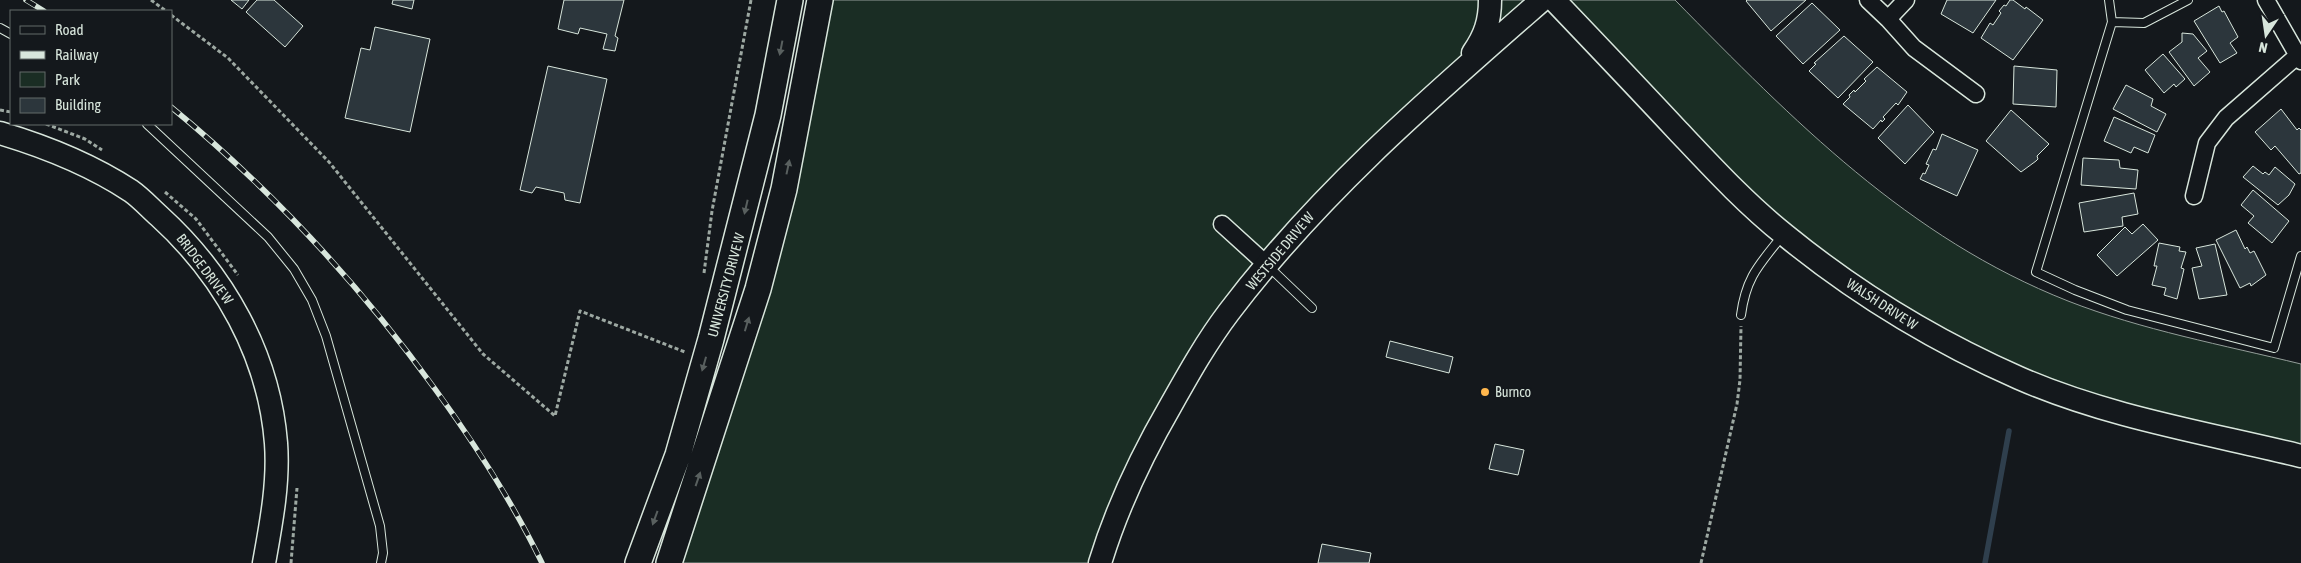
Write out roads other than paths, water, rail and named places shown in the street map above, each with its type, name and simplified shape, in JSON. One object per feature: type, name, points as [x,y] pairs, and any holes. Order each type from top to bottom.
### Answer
[{"type":"main road","name":"UNIVERSITY DRIVE W","points":[[638,563],[678,455],[711,339],[768,115],[790,0]]},
{"type":"main road","points":[[669,563],[758,289],[788,170],[820,0]]},
{"type":"street","points":[[1457,74],[1481,42],[1490,19],[1490,0]]},
{"type":"street","name":"WESTSIDE DRIVE W","points":[[1100,563],[1129,484],[1157,429],[1228,314],[1266,264],[1332,192],[1457,74],[1542,0]]},
{"type":"street","name":"WALSH DRIVE W","points":[[1554,0],[1710,165],[1784,234],[1880,305],[1926,333],[2020,379],[2098,407],[2301,456]]},
{"type":"street","points":[[1868,0],[1914,48],[1976,94]]},
{"type":"street","points":[[1888,19],[1906,0]]},
{"type":"street","points":[[2194,196],[2207,143],[2226,118],[2299,58],[2266,0]]},
{"type":"street","name":"BRIDGE DRIVE W","points":[[0,133],[43,146],[85,164],[133,192],[176,232],[207,268],[230,300],[248,333],[261,369],[270,405],[276,443],[275,492],[264,563]]},
{"type":"street","points":[[1222,224],[1266,264]]},
{"type":"lane","points":[[2109,0],[2112,22],[2036,272],[2075,290],[2127,310],[2274,348],[2301,256]]},
{"type":"lane","points":[[2112,22],[2144,23],[2188,0]]},
{"type":"lane","points":[[148,125],[268,236],[294,269],[312,300],[326,336],[380,526],[383,553],[382,563]]},
{"type":"lane","points":[[1741,315],[1744,293],[1752,273],[1784,234]]},
{"type":"lane","points":[[1266,264],[1312,308]]},
{"type":"waterway","points":[[1985,563],[2009,431]]},
{"type":"railway","points":[[26,0],[42,10]]},
{"type":"railway","points":[[172,108],[244,171],[312,239],[376,312],[435,389],[479,452],[506,495],[542,563]]},
{"type":"place","name":"Burnco","points":[[1485,392]]}]
